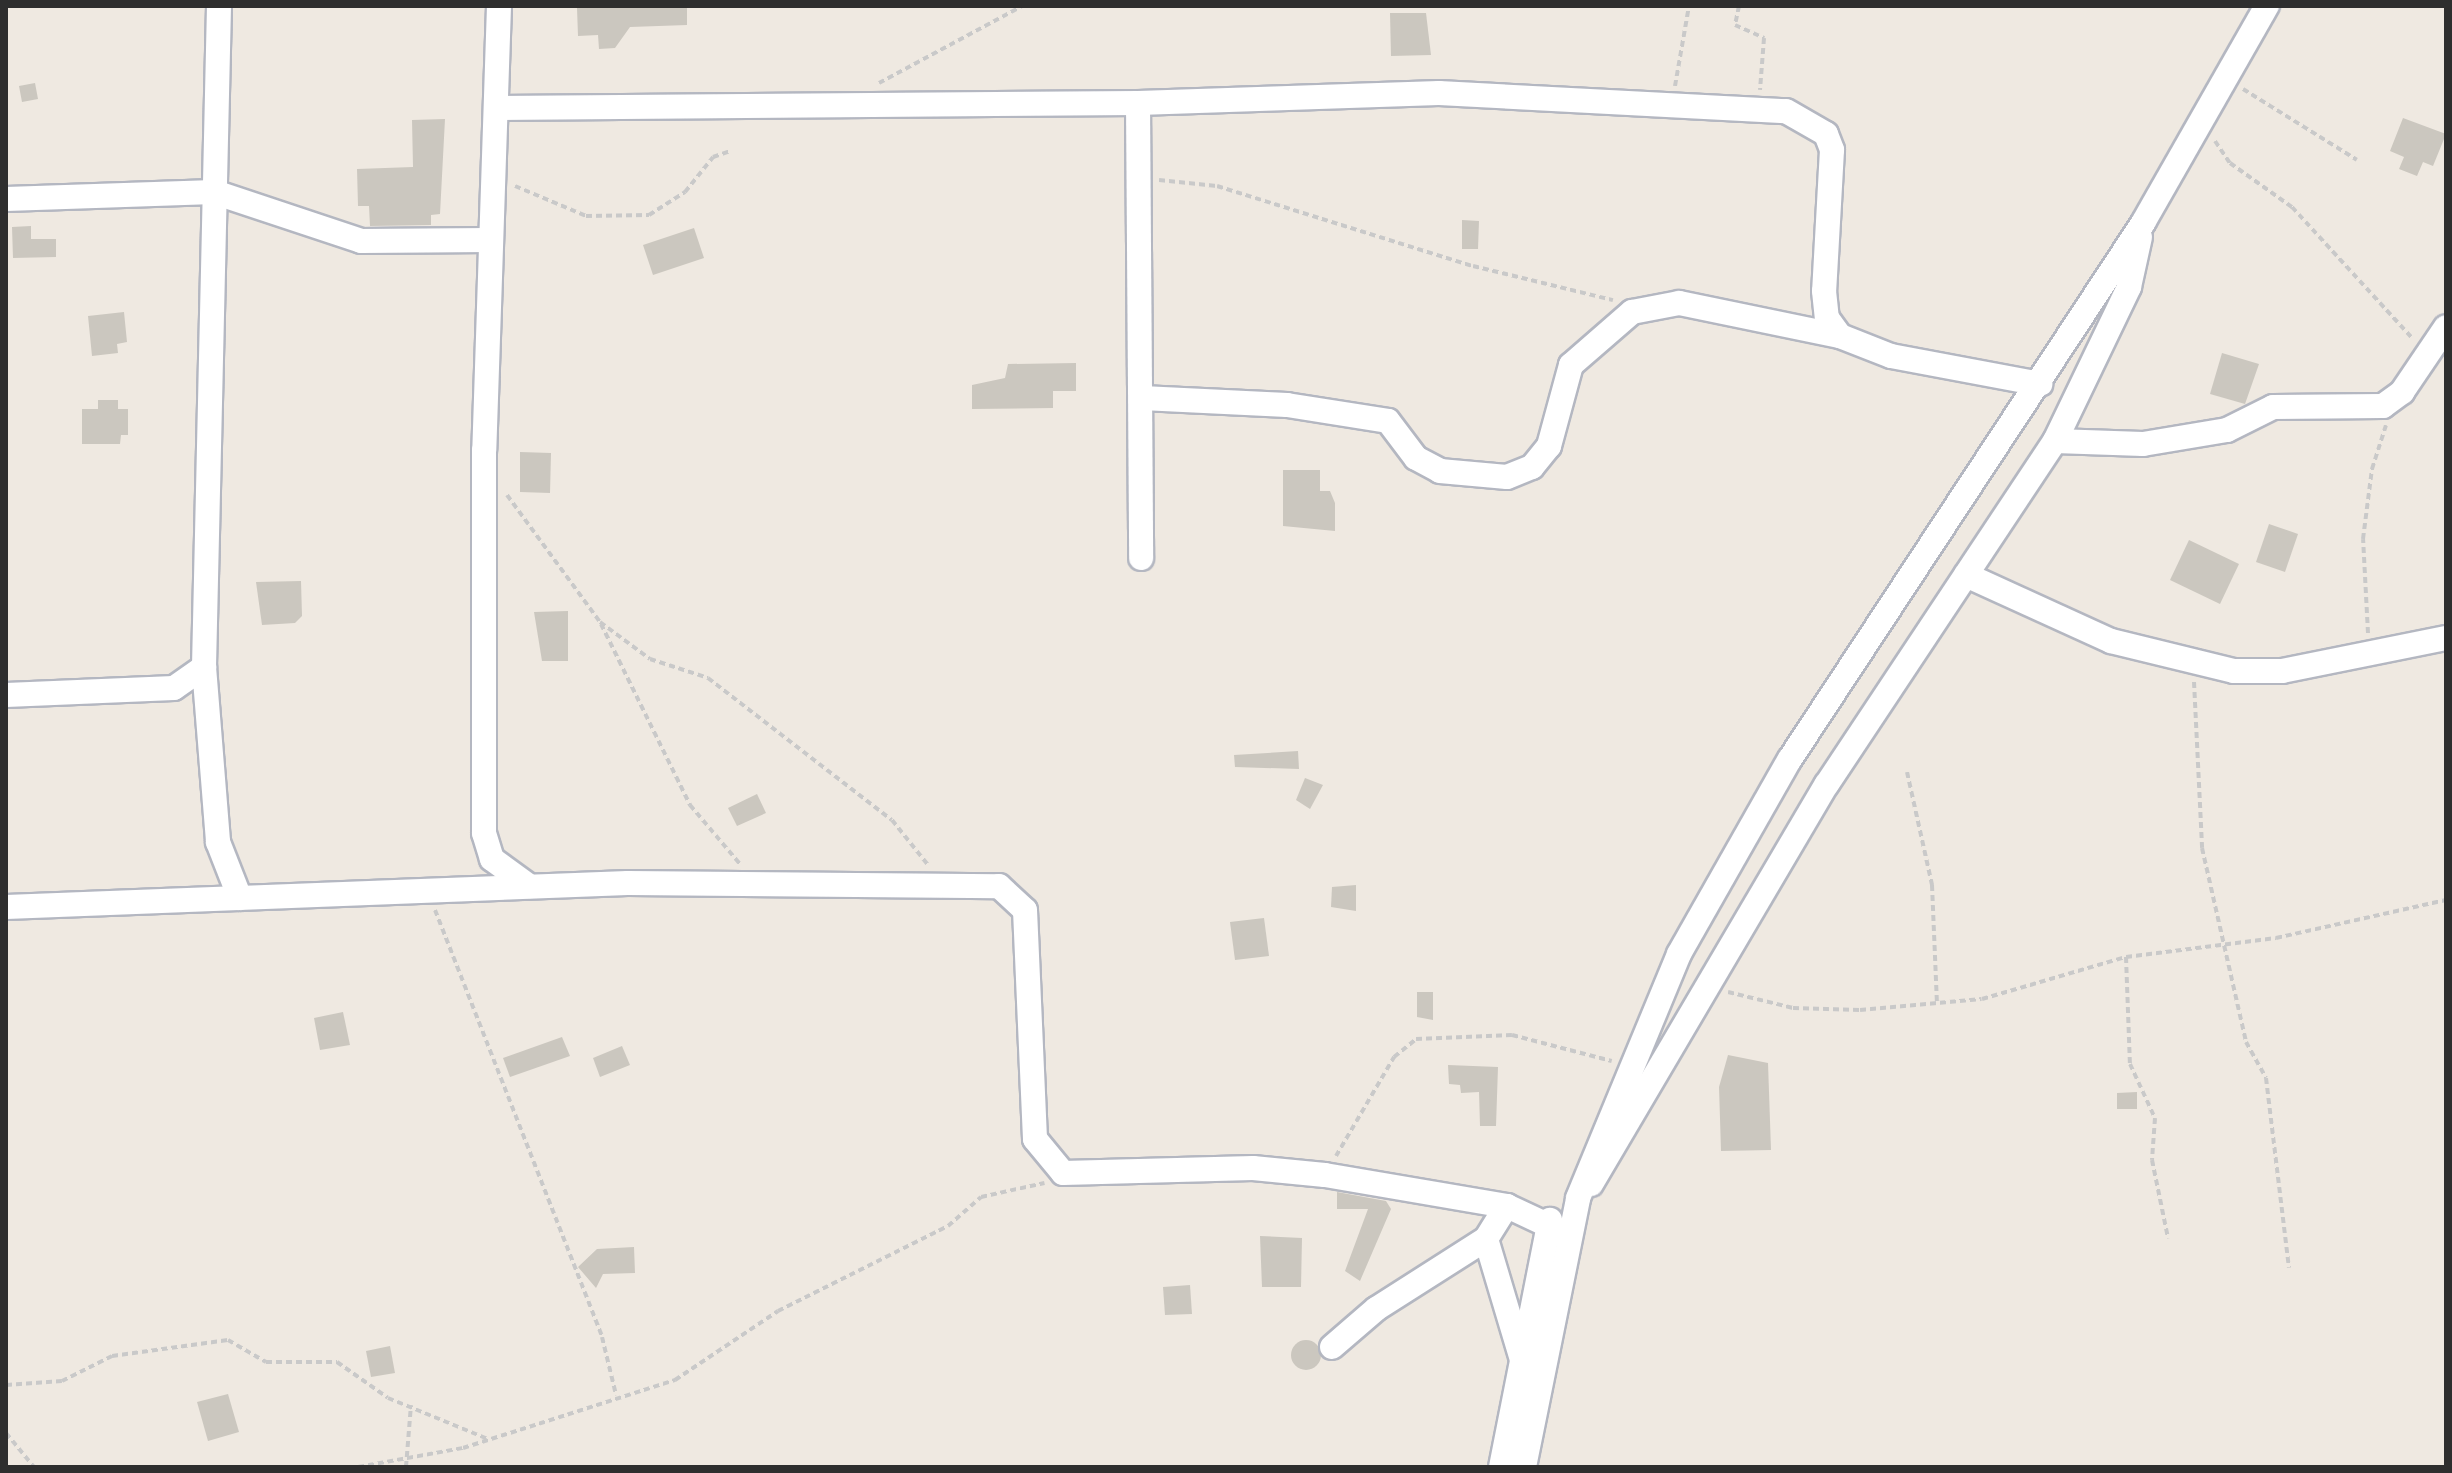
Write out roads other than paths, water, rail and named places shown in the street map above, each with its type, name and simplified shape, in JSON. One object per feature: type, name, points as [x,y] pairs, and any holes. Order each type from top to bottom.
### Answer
[{"type":"street","points":[[219,6],[204,667],[218,842],[240,898]]},
{"type":"street","points":[[499,6],[495,175],[490,240],[484,833],[492,859],[529,886]]},
{"type":"street","points":[[1578,1198],[1630,1066],[1679,954],[1790,759],[2040,384],[2143,223],[2267,6]]},
{"type":"street","points":[[497,108],[1138,103],[1439,93],[1757,108],[1812,122],[1832,150],[1824,291],[1827,318],[1840,336]]},
{"type":"street","points":[[1138,103],[1136,177],[1142,398],[1141,558]]},
{"type":"street","points":[[6,199],[214,192],[361,241],[490,240]]},
{"type":"street","points":[[1501,1467],[1559,1228],[1619,1146],[1708,981],[1860,731],[2055,441],[2129,287],[2143,223]]},
{"type":"street","points":[[1142,398],[1287,405],[1388,421],[1416,458],[1440,471],[1507,477],[1532,467],[1549,446],[1571,365],[1619,319],[1647,306],[1679,303],[1840,336],[1891,356],[2040,384]]},
{"type":"street","points":[[2055,441],[2143,444],[2227,430],[2273,407],[2394,402],[2446,327]]},
{"type":"street","points":[[1966,575],[2111,641],[2194,663],[2262,673],[2373,655],[2446,638]]},
{"type":"street","points":[[6,695],[174,688],[204,667]]},
{"type":"street","points":[[6,907],[529,886],[758,881],[999,886],[1025,910],[1035,1139],[1063,1173],[1253,1168],[1325,1175],[1507,1206],[1559,1228]]},
{"type":"street","points":[[1332,1347],[1376,1309],[1486,1239],[1507,1206]]},
{"type":"street","points":[[1524,1467],[1538,1390],[1559,1228]]},
{"type":"street","points":[[1486,1239],[1525,1369],[1538,1390]]}]
